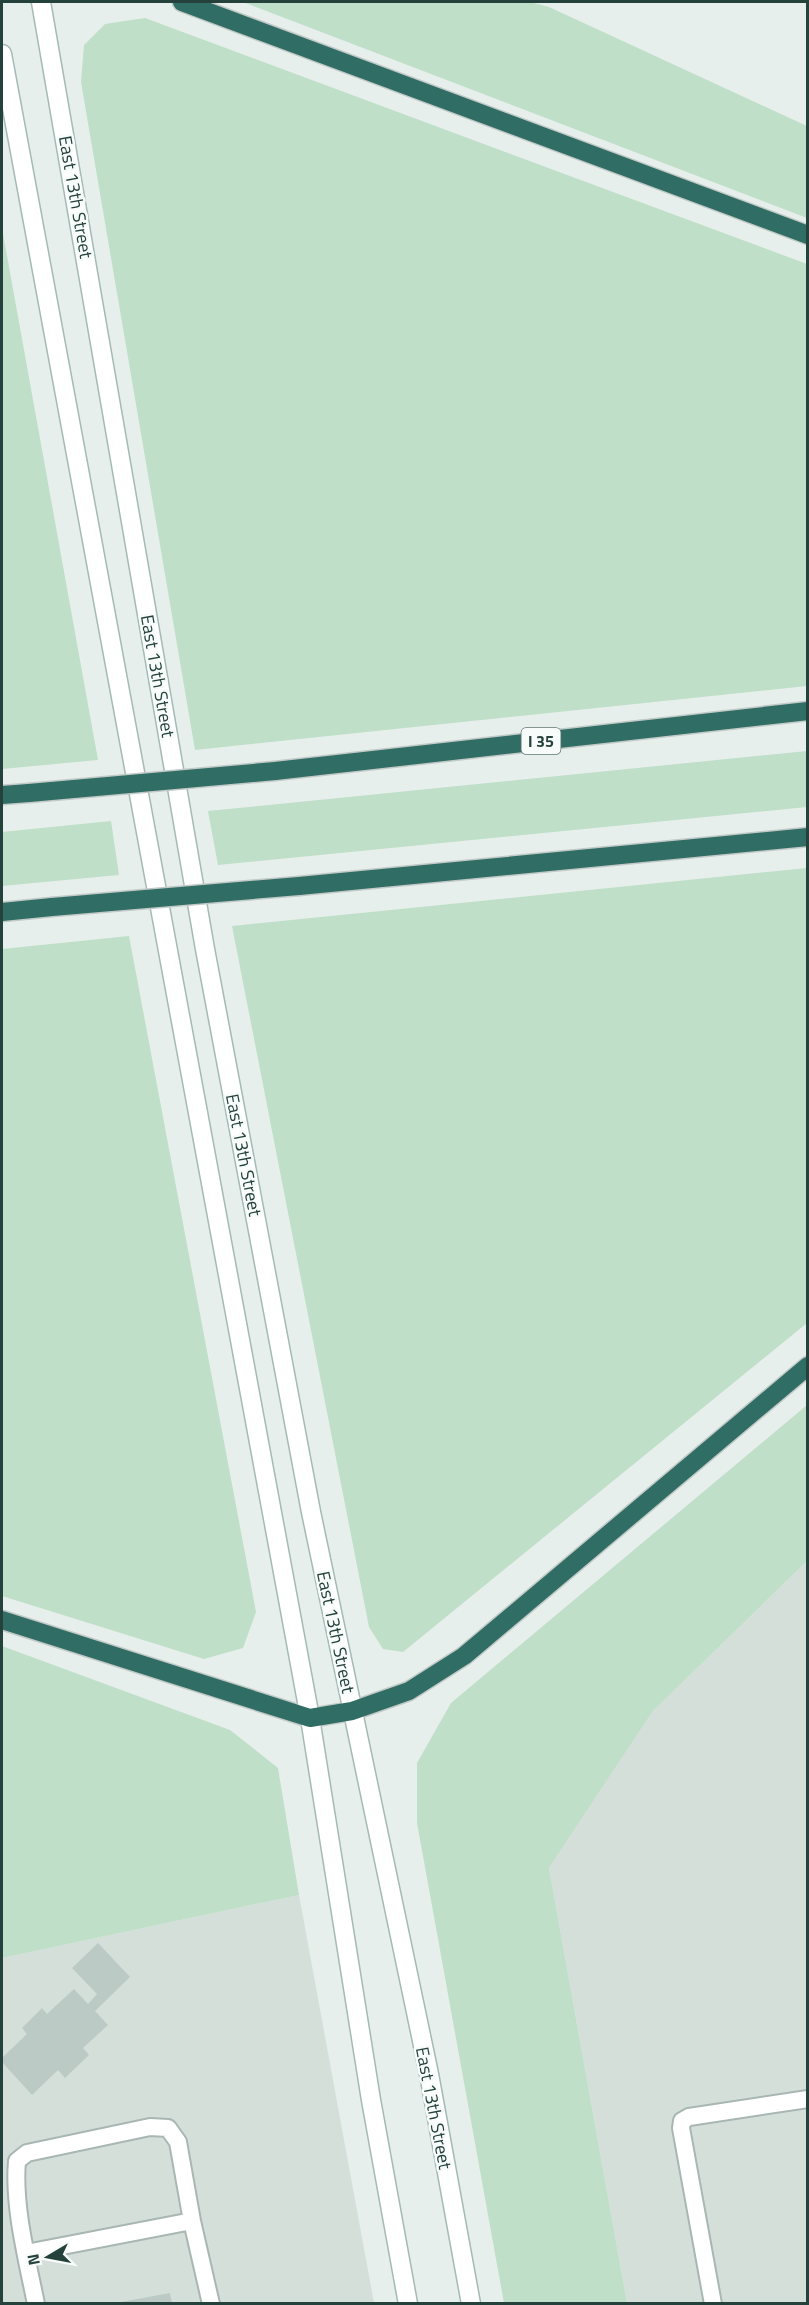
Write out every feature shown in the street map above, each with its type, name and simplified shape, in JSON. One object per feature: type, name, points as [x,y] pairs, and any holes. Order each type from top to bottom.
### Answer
[{"type":"highway","points":[[182,2],[807,235]]},
{"type":"highway","name":"I 35","points":[[2,795],[275,771],[807,711]]},
{"type":"highway","points":[[2,912],[807,837]]},
{"type":"highway","points":[[2,1620],[310,1718],[352,1711],[409,1691],[464,1656],[807,1366]]},
{"type":"main road","name":"East 13th Street","points":[[41,2],[207,960],[311,1512],[429,2074],[471,2304]]},
{"type":"main road","name":"East 13th Street","points":[[2,54],[310,1718],[371,2100],[408,2304]]},
{"type":"lane","points":[[713,2304],[681,2128],[682,2121],[688,2117],[807,2098]]},
{"type":"lane","points":[[36,2304],[15,2180],[17,2161],[27,2153],[150,2127],[168,2128],[178,2142],[210,2304]]},
{"type":"lane","points":[[26,2253],[192,2221]]},
{"type":"shaded area","points":[[807,1561],[807,2303],[627,2303],[549,1868],[653,1711]]},
{"type":"shaded area","points":[[299,1895],[374,2303],[2,2303],[2,1958]]},
{"type":"green space","points":[[243,2],[530,2],[549,7],[807,126],[807,218]]},
{"type":"green space","points":[[145,18],[807,264],[807,686],[195,750],[81,82],[84,45],[105,24]]},
{"type":"green space","points":[[2,228],[98,760],[2,769]]},
{"type":"green space","points":[[807,751],[807,807],[218,865],[208,811]]},
{"type":"green space","points":[[111,821],[119,875],[2,886],[2,832]]},
{"type":"green space","points":[[807,868],[807,1323],[403,1652],[383,1649],[369,1627],[232,926]]},
{"type":"green space","points":[[129,936],[256,1612],[243,1648],[204,1659],[2,1596],[2,949]]},
{"type":"green space","points":[[807,1405],[807,1561],[653,1711],[549,1868],[627,2303],[504,2303],[417,1823],[417,1763],[451,1703]]},
{"type":"green space","points":[[2,1646],[230,1730],[278,1768],[299,1895],[2,1958]]},
{"type":"building","points":[[98,1943],[130,1977],[95,2011],[108,2025],[83,2048],[89,2055],[65,2078],[58,2070],[32,2095],[2,2062],[2,2058],[27,2034],[22,2028],[42,2008],[47,2014],[74,1989],[88,2004],[97,1994],[72,1968]]},
{"type":"building","points":[[170,2293],[172,2304],[121,2304],[121,2302]]}]
